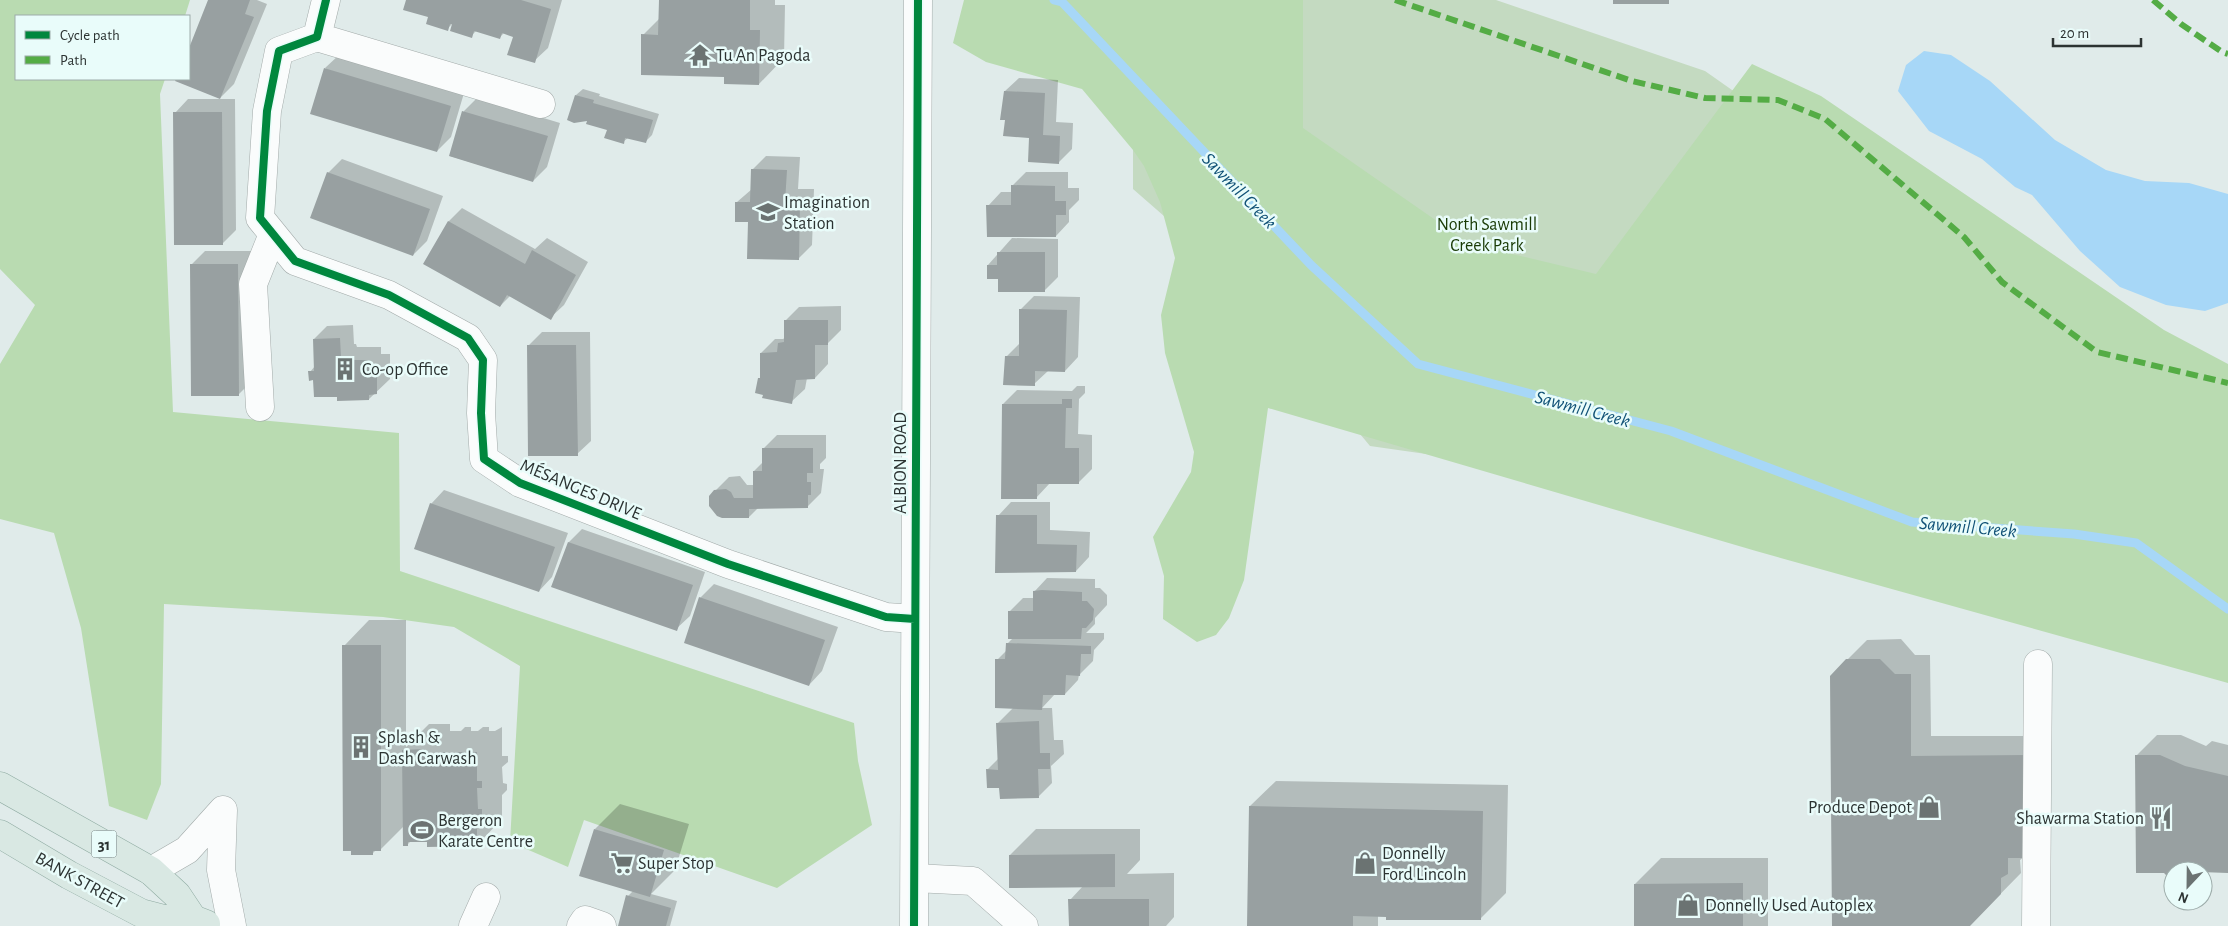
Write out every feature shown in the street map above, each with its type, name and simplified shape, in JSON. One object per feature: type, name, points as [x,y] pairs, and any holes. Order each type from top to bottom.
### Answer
[{"type":"main road","name":"BANK STREET","points":[[0,786],[151,871],[177,895],[202,923]]},
{"type":"main road","name":"BANK STREET","points":[[0,834],[69,875],[141,914],[164,919],[202,923]]},
{"type":"street","points":[[326,0],[316,37],[542,104]]},
{"type":"street","name":"ALBION ROAD","points":[[914,926],[918,0]]},
{"type":"street","name":"MÉSANGES DRIVE","points":[[316,37],[278,51],[267,111],[260,218],[294,260],[389,295],[468,338],[483,360],[481,412],[484,459],[520,484],[728,564],[886,617],[914,619]]},
{"type":"street","points":[[260,407],[253,284],[273,234]]},
{"type":"street","points":[[2036,926],[2038,664]]},
{"type":"street","points":[[151,871],[187,850],[223,810],[221,870],[232,926]]},
{"type":"street","points":[[915,878],[973,881],[1024,926]]},
{"type":"street","points":[[473,926],[486,896]]},
{"type":"street","points":[[581,926],[585,920],[602,926]]},
{"type":"green space","points":[[0,0],[190,0],[185,15],[15,15],[15,80],[165,80],[160,94],[173,412],[399,433],[400,571],[854,723],[858,761],[872,825],[777,888],[584,820],[568,867],[510,842],[520,666],[454,627],[383,617],[164,604],[161,784],[147,820],[109,806],[81,628],[54,533],[0,519],[0,364],[35,305],[0,269]]},
{"type":"green space","name":"North Sawmill Creek Park","points":[[964,0],[1303,0],[1303,128],[1470,244],[1596,274],[1752,64],[1821,96],[2164,330],[2228,364],[2228,683],[1756,551],[1268,408],[1244,580],[1229,618],[1216,635],[1197,642],[1163,619],[1164,576],[1153,537],[1191,472],[1194,452],[1165,353],[1161,315],[1175,258],[1160,202],[1144,166],[1133,150],[1082,89],[986,62],[953,43]]},
{"type":"green space","points":[[984,0],[1496,0],[1705,71],[1823,154],[1546,471],[1370,446],[1219,264],[1133,189],[1133,122]]},
{"type":"water","points":[[1924,51],[1951,55],[1990,81],[2055,140],[2106,170],[2145,181],[2189,183],[2228,194],[2228,303],[2205,311],[2166,305],[2120,287],[2080,251],[2032,195],[2015,187],[1982,159],[1929,131],[1898,91],[1906,65]]},
{"type":"building","points":[[208,0],[250,0],[245,14],[254,17],[220,99],[175,81],[190,80],[190,45]]},
{"type":"building","points":[[406,0],[521,0],[551,9],[535,63],[507,55],[513,37],[502,33],[500,39],[474,31],[472,38],[450,31],[452,24],[450,24],[448,31],[426,24],[428,17],[403,10]]},
{"type":"building","name":"Tu An Pagoda","points":[[659,0],[750,0],[750,30],[760,30],[759,85],[724,84],[724,77],[641,75],[641,34],[658,35]]},
{"type":"building","points":[[1613,0],[1669,0],[1669,4],[1613,4]]},
{"type":"building","points":[[324,68],[451,106],[437,152],[310,114]]},
{"type":"building","points":[[1004,91],[1045,93],[1043,135],[1060,136],[1059,164],[1028,162],[1029,138],[1003,136],[1005,120],[1000,120]]},
{"type":"building","points":[[575,95],[594,100],[593,103],[653,120],[646,143],[625,138],[624,144],[604,138],[607,130],[586,124],[587,121],[574,123],[567,120]]},
{"type":"building","points":[[462,111],[548,136],[533,182],[449,156]]},
{"type":"building","points":[[173,112],[222,112],[223,245],[174,245]]},
{"type":"building","name":"Imagination Station","points":[[751,169],[787,170],[785,202],[800,202],[799,260],[747,259],[748,222],[735,222],[735,202],[750,202]]},
{"type":"building","points":[[327,172],[430,209],[413,256],[310,218]]},
{"type":"building","points":[[1011,185],[1055,186],[1055,201],[1066,201],[1066,215],[1056,215],[1056,237],[987,237],[986,205],[1011,205]]},
{"type":"building","points":[[448,221],[525,264],[532,250],[576,275],[551,320],[507,295],[500,307],[423,264]]},
{"type":"building","points":[[997,252],[1045,252],[1045,292],[998,292],[998,279],[987,279],[987,265],[997,265]]},
{"type":"building","points":[[190,264],[238,264],[239,396],[191,396]]},
{"type":"building","points":[[1019,309],[1067,310],[1065,372],[1035,371],[1035,386],[1003,385],[1005,356],[1019,356]]},
{"type":"building","points":[[784,320],[828,320],[828,345],[815,345],[815,379],[796,380],[792,404],[762,398],[763,395],[755,393],[758,378],[760,378],[760,353],[777,352],[778,343],[784,342]]},
{"type":"building","name":"Co-op Office","points":[[340,338],[341,357],[343,357],[343,360],[368,360],[368,367],[377,367],[377,394],[369,395],[369,400],[337,401],[337,397],[314,397],[313,380],[309,381],[308,371],[314,371],[313,339]]},
{"type":"building","points":[[527,345],[576,345],[578,456],[528,456]]},
{"type":"building","points":[[1062,399],[1072,399],[1072,408],[1066,408],[1065,448],[1079,448],[1079,484],[1037,484],[1037,499],[1001,499],[1002,404],[1062,404]]},
{"type":"building","points":[[762,448],[813,448],[813,473],[807,473],[807,482],[811,482],[808,508],[749,509],[749,518],[722,518],[717,516],[709,506],[709,496],[714,490],[726,489],[731,492],[734,498],[753,498],[753,471],[762,471]]},
{"type":"building","points":[[430,503],[555,547],[539,592],[414,549]]},
{"type":"building","points":[[996,515],[1037,515],[1037,544],[1077,545],[1076,572],[995,573]]},
{"type":"building","points":[[568,542],[693,585],[677,631],[551,587]]},
{"type":"building","points":[[1033,591],[1082,592],[1082,601],[1087,601],[1094,609],[1093,620],[1086,628],[1082,628],[1081,639],[1008,639],[1008,611],[1033,611]]},
{"type":"building","points":[[699,597],[825,640],[809,686],[684,643]]},
{"type":"building","points":[[1006,643],[1091,646],[1091,654],[1081,654],[1080,676],[1066,675],[1065,695],[1043,695],[1042,710],[995,708],[995,659],[1005,659]]},
{"type":"building","name":"Splash & Dash Carwash","points":[[342,645],[381,645],[381,851],[373,851],[373,855],[351,855],[351,851],[343,851]]},
{"type":"building","name":"Produce Depot","points":[[1846,659],[1880,659],[1895,674],[1911,674],[1911,756],[2026,755],[2028,858],[2008,858],[2008,874],[2001,878],[2001,894],[1970,926],[1832,926],[1830,676]]},
{"type":"building","points":[[1039,721],[1040,753],[1050,753],[1050,769],[1038,769],[1039,798],[1000,799],[999,788],[987,788],[986,769],[998,770],[996,723]]},
{"type":"building","points":[[425,749],[425,756],[438,756],[438,752],[445,752],[445,756],[456,756],[456,752],[464,752],[464,756],[473,756],[473,752],[477,752],[477,781],[482,781],[482,788],[477,788],[478,809],[482,809],[482,817],[477,817],[477,846],[427,847],[427,842],[408,842],[408,846],[403,846],[402,750]]},
{"type":"building","points":[[2135,755],[2160,755],[2185,766],[2228,776],[2228,873],[2213,872],[2213,861],[2163,861],[2163,873],[2136,873]]},
{"type":"building","name":"Donnelly Ford Lincoln","points":[[1249,806],[1483,811],[1481,920],[1386,920],[1386,917],[1353,916],[1353,926],[1247,926]]},
{"type":"building","name":"Super Stop","points":[[594,829],[664,850],[650,897],[579,876]]},
{"type":"building","points":[[1115,854],[1115,887],[1009,888],[1009,855]]},
{"type":"building","name":"Donnelly Used Autoplex","points":[[1743,883],[1743,926],[1634,926],[1634,884]]},
{"type":"building","points":[[626,895],[671,908],[666,926],[618,926]]},
{"type":"building","points":[[1068,899],[1149,899],[1149,926],[1069,926]]},
{"type":"waterway","name":"Sawmill Creek","points":[[1054,0],[1062,2],[1311,265],[1418,364],[1671,431],[1912,522],[2074,534],[2136,543],[2228,609]]},
{"type":"marked path","points":[[1395,0],[1632,81],[1705,98],[1778,100],[1825,119],[1964,237],[2002,282],[2097,352],[2228,383]]},
{"type":"marked path","points":[[2153,0],[2181,24],[2222,52],[2228,54]]},
{"type":"cycle path","points":[[326,0],[317,37],[279,51],[267,111],[260,218],[295,261],[389,295],[468,338],[483,360],[481,413],[484,459],[520,483],[728,564],[886,617],[915,619]]},
{"type":"cycle path","points":[[914,926],[918,0]]},
{"type":"place","name":"Tu An Pagoda","points":[[700,55]]},
{"type":"place","name":"Imagination Station","points":[[768,212]]},
{"type":"place","name":"Co-op Office","points":[[345,369]]},
{"type":"place","name":"Splash & Dash Carwash","points":[[361,747]]},
{"type":"place","name":"Produce Depot","points":[[1929,807]]},
{"type":"place","name":"Shawarma Station","points":[[2161,818]]},
{"type":"place","name":"Bergeron Karate Centre","points":[[422,830]]},
{"type":"place","name":"Super Stop","points":[[622,863]]},
{"type":"place","name":"Donnelly Ford Lincoln","points":[[1365,863]]},
{"type":"place","name":"Donnelly Used Autoplex","points":[[1688,905]]}]
